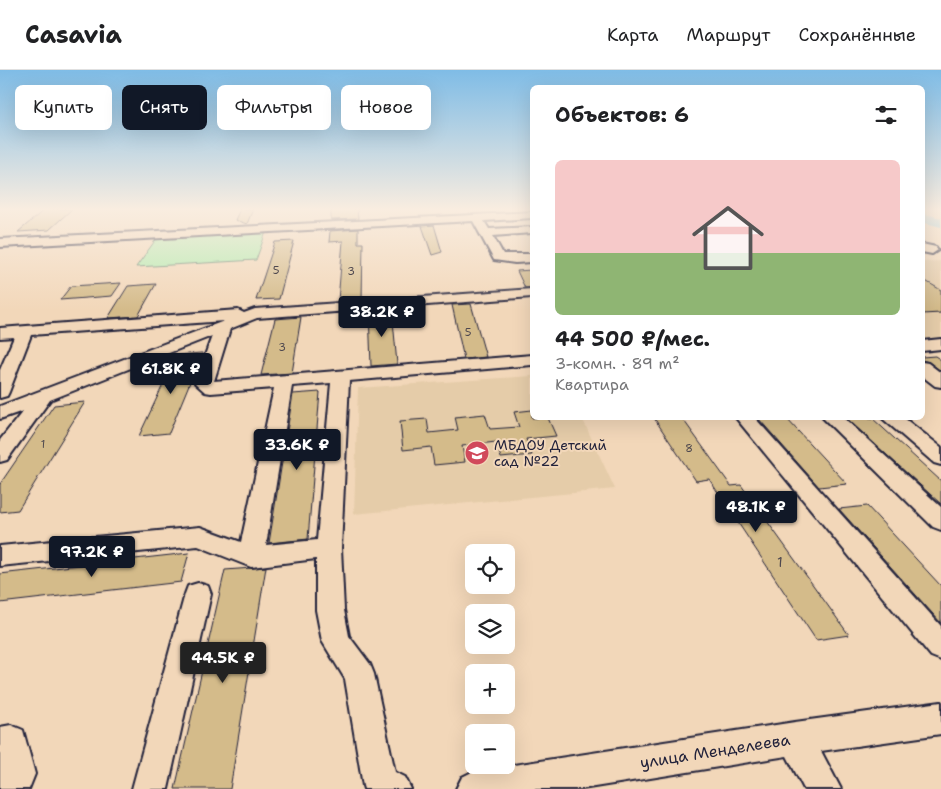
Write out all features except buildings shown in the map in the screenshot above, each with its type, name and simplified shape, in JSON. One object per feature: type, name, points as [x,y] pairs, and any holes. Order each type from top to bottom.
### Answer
[{"type":"street","points":[[490,243],[499,257],[530,258]]},
{"type":"street","points":[[0,332],[530,293]]},
{"type":"street","points":[[0,413],[255,314]]},
{"type":"street","points":[[223,327],[204,382],[212,388],[530,360]]},
{"type":"street","points":[[0,392],[25,330]]},
{"type":"street","points":[[925,346],[941,344]]},
{"type":"street","points":[[925,369],[941,382]]},
{"type":"street","points":[[340,377],[329,548],[330,610],[336,641],[359,674],[380,786],[393,789]]},
{"type":"street","points":[[252,557],[284,382]]},
{"type":"street","points":[[0,455],[43,397]]},
{"type":"street","points":[[747,420],[941,647]]},
{"type":"street","points":[[835,420],[941,521]]},
{"type":"street","points":[[894,420],[941,458]]},
{"type":"street","points":[[0,556],[200,536],[252,557],[329,548]]},
{"type":"street","points":[[150,789],[198,594]]},
{"type":"street","name":"улица Менделеева","points":[[481,788],[794,738],[937,724]]},
{"type":"street","points":[[794,738],[823,789]]},
{"type":"street","points":[[0,744],[11,742],[18,774],[11,789]]},
{"type":"shaded area","points":[[941,261],[941,341],[925,342],[925,262]]},
{"type":"shaded area","name":"МБДОУ Детский сад №22","points":[[530,376],[530,420],[583,420],[615,489],[354,514],[358,388]]},
{"type":"green space","points":[[154,243],[262,243],[256,260],[136,267]]},
{"type":"place","name":"МБДОУ Детский сад №22","points":[[477,453]]}]
